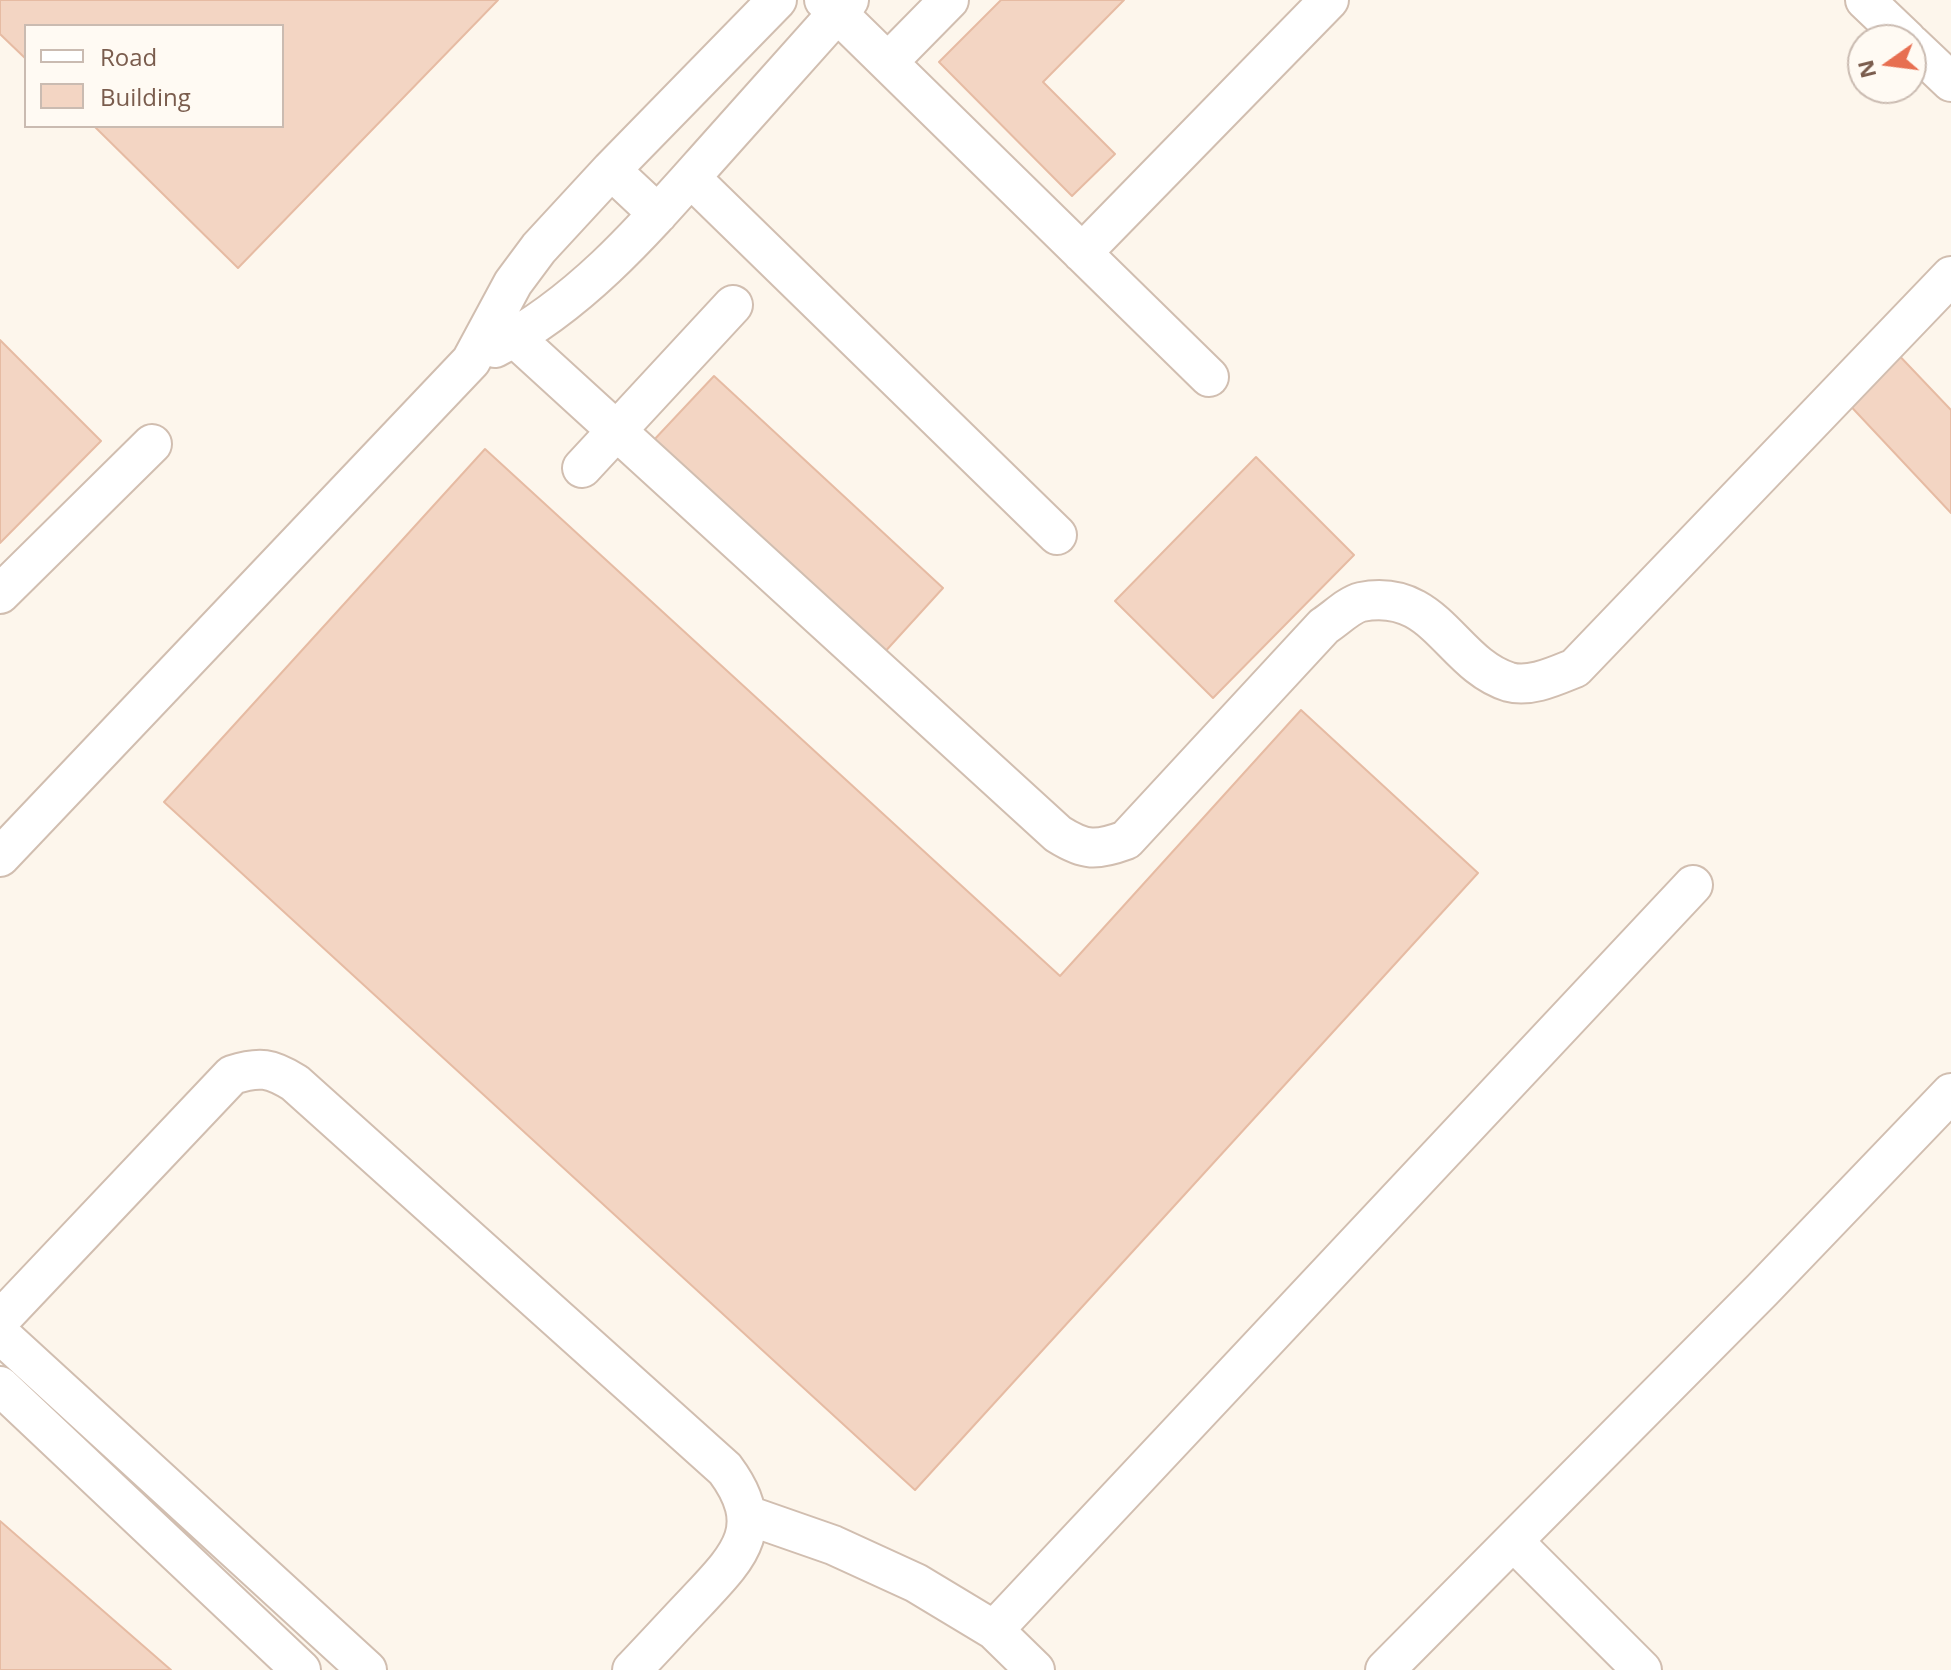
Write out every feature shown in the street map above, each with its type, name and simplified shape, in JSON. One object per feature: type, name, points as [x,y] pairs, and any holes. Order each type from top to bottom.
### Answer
[{"type":"lane","points":[[0,857],[471,361],[513,283],[539,248],[777,0]]},
{"type":"lane","points":[[888,62],[949,0]]},
{"type":"lane","points":[[1082,253],[1329,0]]},
{"type":"lane","points":[[1865,0],[1890,24]]},
{"type":"lane","points":[[471,361],[515,338],[580,291],[691,178],[837,4],[888,62],[1209,377]]},
{"type":"lane","points":[[1927,59],[1951,82]]},
{"type":"lane","points":[[611,170],[658,214]]},
{"type":"lane","points":[[691,178],[1057,535]]},
{"type":"lane","points":[[515,338],[1058,834],[1079,847],[1103,848],[1126,840],[1324,626],[1359,603],[1400,601],[1435,622],[1479,665],[1510,682],[1544,681],[1575,668],[1951,276]]},
{"type":"lane","points":[[582,468],[733,305]]},
{"type":"lane","points":[[0,594],[152,444]]},
{"type":"lane","points":[[994,1630],[1693,885]]},
{"type":"lane","points":[[0,1320],[232,1075],[254,1068],[276,1071],[295,1083],[725,1469],[740,1490],[747,1515],[745,1540],[733,1562],[632,1670]]},
{"type":"lane","points":[[1385,1670],[1762,1290],[1951,1093]]},
{"type":"lane","points":[[0,1334],[367,1670]]},
{"type":"lane","points":[[0,1386],[301,1670]]},
{"type":"lane","points":[[747,1515],[833,1545],[902,1577],[994,1630],[1035,1670]]},
{"type":"lane","points":[[1513,1541],[1642,1670]]},
{"type":"building","points":[[0,0],[498,0],[238,268],[96,128],[284,128],[284,24],[24,24],[24,57],[0,34]]},
{"type":"building","points":[[1001,0],[1124,0],[1043,82],[1115,154],[1072,196],[939,62]]},
{"type":"building","points":[[0,340],[101,441],[0,543]]},
{"type":"building","points":[[1892,348],[1951,410],[1951,513],[1843,398]]},
{"type":"building","points":[[714,376],[943,588],[882,655],[652,442]]},
{"type":"building","points":[[485,449],[1060,976],[1301,710],[1478,873],[915,1490],[164,802]]},
{"type":"building","points":[[1256,457],[1354,555],[1213,698],[1115,601]]},
{"type":"building","points":[[0,1521],[171,1670],[0,1670]]}]
